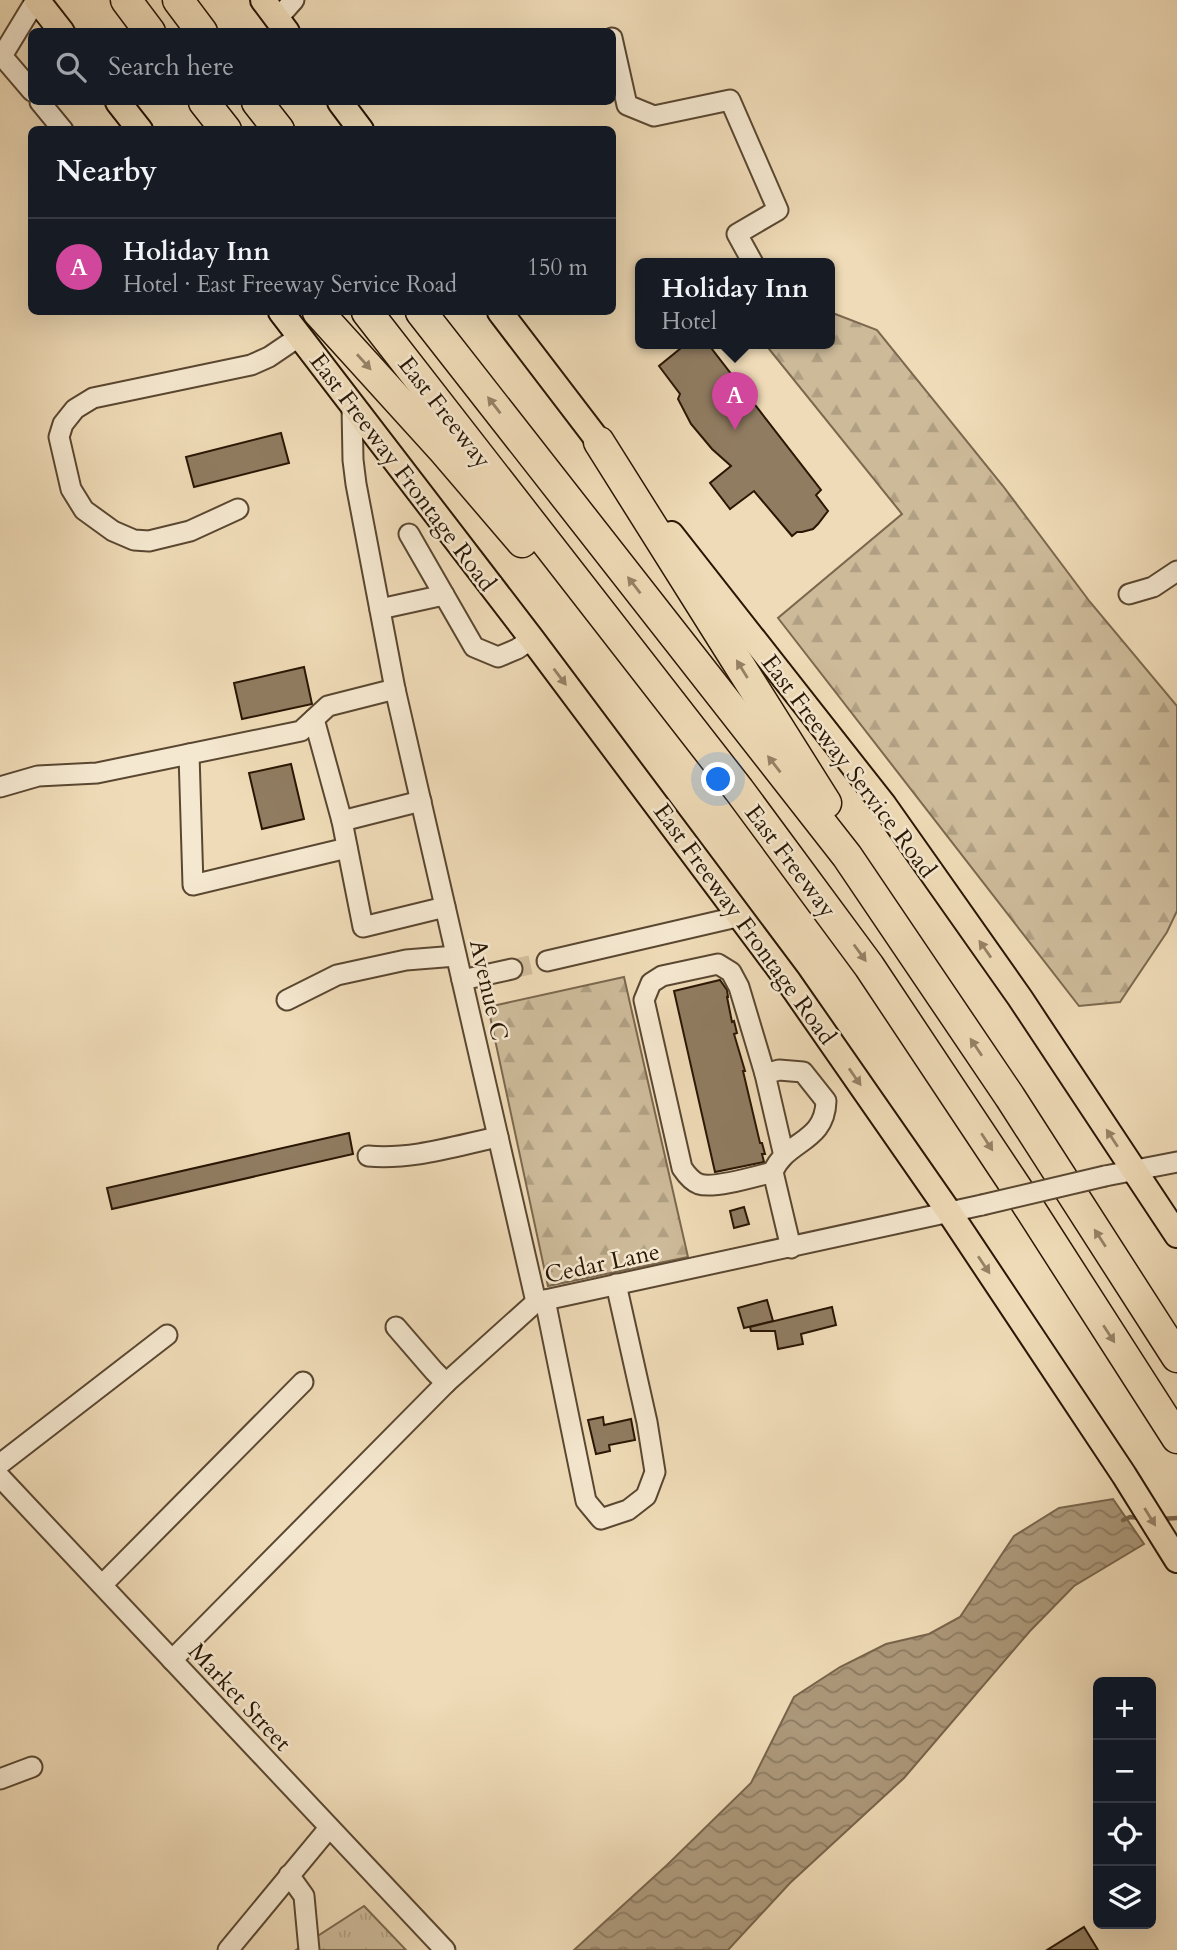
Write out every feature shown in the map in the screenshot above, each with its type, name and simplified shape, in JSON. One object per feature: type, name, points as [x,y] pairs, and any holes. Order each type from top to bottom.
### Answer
[{"type":"highway","points":[[126,0],[147,28]]},
{"type":"highway","points":[[178,0],[199,28]]},
{"type":"highway","points":[[206,105],[223,126]]},
{"type":"highway","points":[[259,105],[276,126]]},
{"type":"highway","points":[[321,315],[671,704]]},
{"type":"highway","name":"East Freeway","points":[[369,315],[807,881],[877,978],[1016,1186],[1177,1438]]},
{"type":"highway","name":"East Freeway","points":[[423,315],[847,856],[1010,1097],[1177,1357]]},
{"type":"highway","points":[[599,442],[824,799],[847,856]]},
{"type":"main road","points":[[37,0],[59,28]]},
{"type":"main road","points":[[120,105],[137,126]]},
{"type":"main road","points":[[342,105],[358,126]]},
{"type":"main road","name":"East Freeway Frontage Road","points":[[283,315],[797,993],[949,1212],[1124,1475],[1177,1560]]},
{"type":"main road","name":"East Freeway Service Road","points":[[502,315],[884,805],[1020,999],[1177,1235]]},
{"type":"street","points":[[28,86],[2,55],[37,0]]},
{"type":"street","points":[[275,17],[294,0]]},
{"type":"street","points":[[616,56],[627,105],[654,116],[730,100],[778,210],[737,234],[750,258]]},
{"type":"street","points":[[42,105],[60,126]]},
{"type":"street","points":[[238,509],[190,531],[149,541],[134,540],[113,531],[84,510],[71,489],[59,437],[63,424],[75,409],[93,398],[251,365],[300,337]]},
{"type":"street","name":"Avenue C","points":[[352,405],[354,472],[395,689],[498,1137],[540,1301],[586,1501],[601,1519],[628,1510],[646,1496],[655,1472],[616,1284]]},
{"type":"street","points":[[409,534],[474,647],[498,657],[531,639]]},
{"type":"street","points":[[1129,594],[1153,587],[1177,571]]},
{"type":"street","points":[[380,609],[444,595]]},
{"type":"street","points":[[0,787],[38,776],[97,773],[301,731],[328,706],[395,689]]},
{"type":"street","points":[[314,719],[342,821],[363,927],[445,907]]},
{"type":"street","points":[[189,754],[193,885],[347,848]]},
{"type":"street","points":[[342,821],[421,801]]},
{"type":"street","points":[[547,961],[741,916]]},
{"type":"street","points":[[287,1000],[337,975],[406,960],[456,956]]},
{"type":"street","points":[[765,1074],[779,1070],[803,1072],[826,1101],[826,1116],[814,1132],[779,1164],[719,1184],[700,1184],[687,1176],[682,1168],[644,1000],[651,983],[662,976],[718,964],[731,972],[739,987],[765,1074],[779,1164],[791,1248]]},
{"type":"street","points":[[462,981],[512,969]]},
{"type":"street","points":[[368,1156],[388,1158],[420,1154],[498,1137]]},
{"type":"street","name":"Cedar Lane","points":[[172,1660],[446,1383],[540,1301],[1177,1162]]},
{"type":"street","points":[[396,1327],[446,1383]]},
{"type":"street","points":[[0,1464],[167,1335]]},
{"type":"street","points":[[102,1586],[303,1382]]},
{"type":"street","name":"Market Street","points":[[0,1477],[444,1950]]},
{"type":"street","points":[[0,1779],[32,1767]]},
{"type":"street","points":[[228,1950],[329,1828]]},
{"type":"street","points":[[289,1875],[304,1896],[309,1950]]},
{"type":"green space","points":[[835,314],[877,330],[1003,486],[1090,602],[1177,706],[1177,911],[1167,932],[1120,1002],[1079,1006],[778,618],[902,514],[769,349],[835,349]]},
{"type":"green space","points":[[624,977],[688,1257],[548,1286],[488,1007]]},
{"type":"green space","points":[[364,1906],[406,1950],[296,1950]]},
{"type":"water","points":[[1113,1499],[1144,1544],[1074,1586],[1030,1631],[904,1778],[790,1883],[728,1950],[574,1950],[751,1783],[794,1697],[840,1667],[886,1644],[929,1634],[960,1617],[1014,1536],[1059,1508]]},
{"type":"building","points":[[680,349],[712,349],[821,490],[816,495],[828,511],[813,529],[797,532],[792,536],[754,491],[730,509],[710,483],[731,466],[691,424],[678,399],[680,394],[659,366]]},
{"type":"building","points":[[281,433],[289,463],[194,487],[186,457]]},
{"type":"building","points":[[304,667],[312,704],[242,719],[234,683]]},
{"type":"building","points":[[291,764],[304,819],[262,829],[249,773]]},
{"type":"building","points":[[720,980],[727,990],[732,1022],[734,1021],[737,1033],[734,1034],[765,1154],[762,1154],[764,1162],[715,1172],[674,991]]},
{"type":"building","points":[[349,1133],[353,1154],[112,1209],[107,1188]]},
{"type":"building","points":[[744,1207],[749,1224],[734,1228],[730,1211]]},
{"type":"building","points":[[767,1300],[773,1321],[744,1328],[738,1308]]},
{"type":"building","points":[[832,1307],[836,1325],[801,1334],[803,1344],[778,1349],[775,1331],[751,1331],[750,1327]]},
{"type":"building","points":[[603,1417],[604,1425],[631,1419],[635,1440],[609,1445],[610,1451],[596,1454],[588,1420]]},
{"type":"building","points":[[1084,1927],[1098,1950],[1047,1950]]},
{"type":"waterway","points":[[1123,1520],[1130,1517],[1141,1518]]},
{"type":"waterway","points":[[1161,1519],[1177,1518]]},
{"type":"tunnel","points":[[512,969],[547,961]]},
{"type":"place","name":"Holiday Inn","points":[[735,430]]}]
